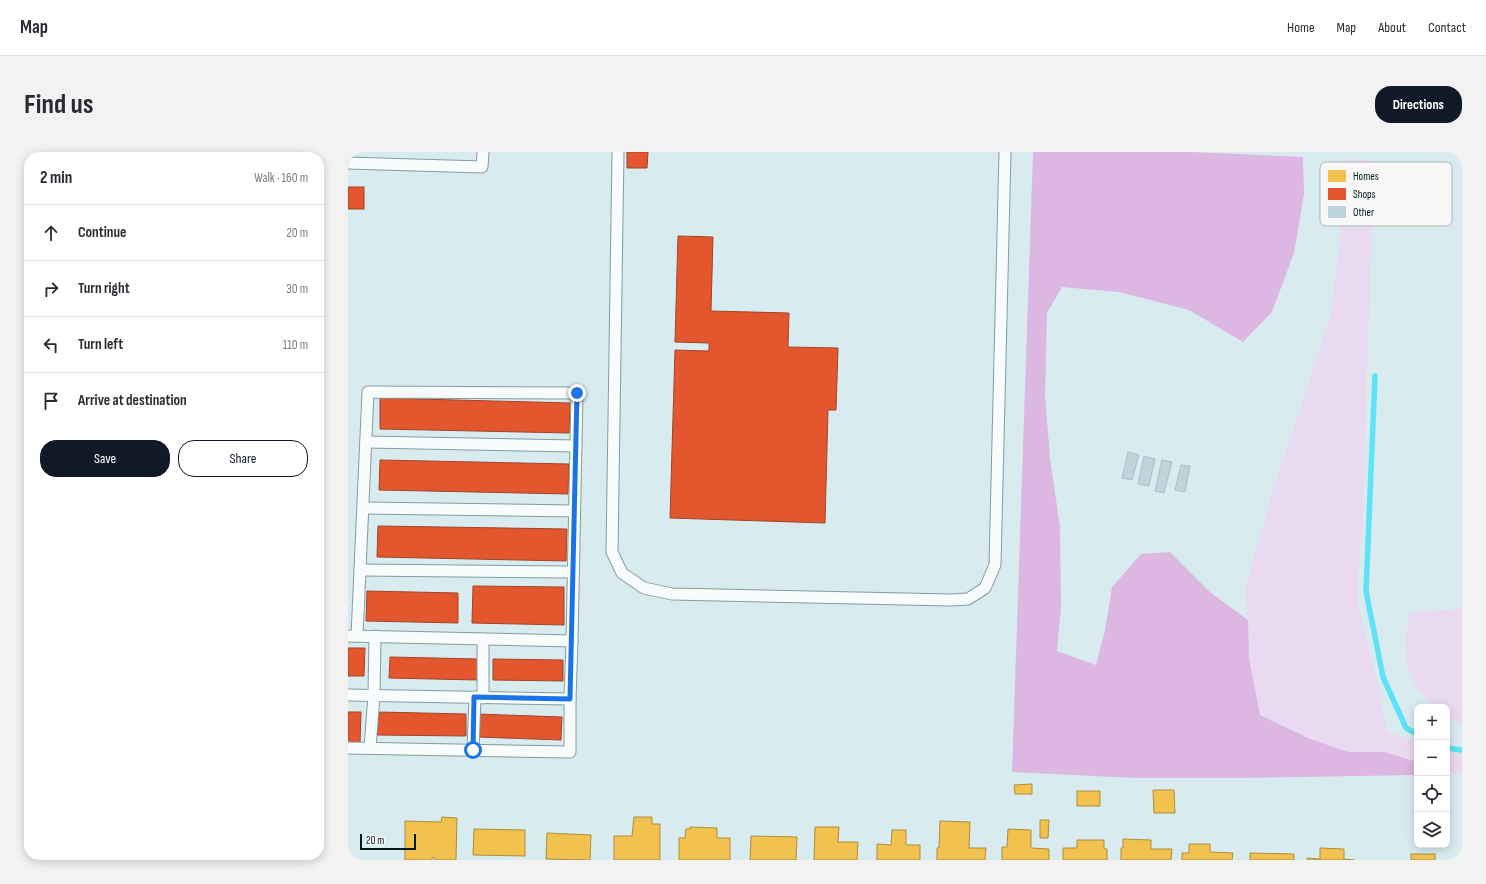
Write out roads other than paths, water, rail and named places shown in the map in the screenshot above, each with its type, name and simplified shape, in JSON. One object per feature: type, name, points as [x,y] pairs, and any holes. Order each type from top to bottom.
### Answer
[{"type":"lane","points":[[348,163],[482,167],[483,152]]},
{"type":"lane","points":[[618,152],[612,552],[622,573],[644,588],[672,594],[951,600],[968,599],[985,588],[995,565],[1005,152]]},
{"type":"lane","points":[[348,748],[570,752],[577,393],[368,392],[360,570],[353,636],[572,641]]},
{"type":"lane","points":[[366,442],[576,446]]},
{"type":"lane","points":[[363,508],[574,511]]},
{"type":"lane","points":[[360,570],[573,572]]},
{"type":"lane","points":[[370,748],[374,695],[375,636]]},
{"type":"lane","points":[[473,750],[479,697],[483,639]]},
{"type":"lane","points":[[348,695],[570,699]]},
{"type":"waterway","points":[[1375,376],[1366,591],[1383,677],[1406,728],[1414,732]]},
{"type":"waterway","points":[[1450,748],[1462,750]]}]
